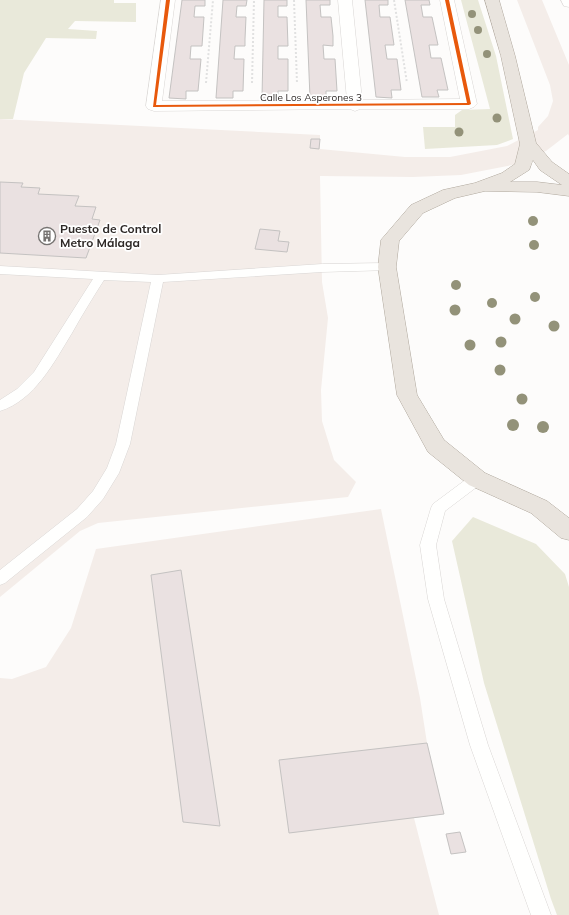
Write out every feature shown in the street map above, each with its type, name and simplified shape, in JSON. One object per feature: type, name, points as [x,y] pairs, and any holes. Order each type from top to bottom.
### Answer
[{"type":"main road","points":[[492,0],[508,56],[528,144],[523,166],[508,177],[480,187],[449,194],[417,209],[390,240],[387,267],[407,395],[436,446],[477,479],[539,507],[569,531]]},
{"type":"main road","points":[[528,144],[546,166],[569,182]]},
{"type":"main road","points":[[480,187],[537,187],[569,191]]},
{"type":"main road","points":[[539,507],[569,510]]},
{"type":"street","name":"Calle Los Asperones 3","points":[[168,0],[154,106],[355,106],[469,104],[447,0]]},
{"type":"street","points":[[345,0],[355,106]]},
{"type":"lane","points":[[0,270],[158,279],[322,268],[387,267]]},
{"type":"lane","points":[[0,406],[10,402],[28,387],[43,370],[101,275]]},
{"type":"lane","points":[[0,579],[82,513],[98,495],[114,469],[123,444],[158,279]]},
{"type":"lane","points":[[477,479],[438,508],[428,545],[436,599],[479,745],[540,915]]},
{"type":"path","points":[[204,105],[213,0]]},
{"type":"path","points":[[251,106],[254,0]]},
{"type":"path","points":[[294,0],[298,106]]},
{"type":"path","points":[[394,0],[410,105]]},
{"type":"shaded area","points":[[0,0],[114,0],[114,3],[136,3],[136,22],[75,21],[68,29],[97,31],[96,39],[46,38],[24,73],[13,119],[0,119]]},
{"type":"shaded area","points":[[461,0],[478,0],[496,56],[513,139],[497,145],[425,149],[423,127],[455,127],[455,115],[462,110],[490,109]]},
{"type":"shaded area","points":[[517,0],[542,0],[569,65],[569,136],[568,134],[546,151],[512,165],[461,175],[413,177],[320,176],[322,282],[328,318],[321,390],[322,421],[334,460],[356,482],[348,497],[98,523],[80,531],[0,597],[0,119],[320,135],[320,149],[405,157],[450,157],[507,146],[538,130],[538,127],[548,116],[553,101],[550,85]]},
{"type":"shaded area","points":[[381,509],[420,698],[427,743],[444,814],[414,818],[439,915],[0,915],[0,678],[12,679],[46,667],[71,628],[96,549]]},
{"type":"shaded area","points":[[473,517],[536,544],[565,574],[569,587],[569,915],[557,915],[551,899],[484,683],[452,541]]},
{"type":"building","points":[[182,0],[205,0],[205,6],[195,6],[194,17],[204,17],[202,46],[191,46],[190,59],[201,59],[198,91],[186,91],[186,99],[169,98]]},
{"type":"building","points":[[223,0],[247,0],[246,6],[237,6],[236,17],[246,17],[245,46],[235,46],[234,59],[244,59],[243,91],[233,91],[233,98],[216,98]]},
{"type":"building","points":[[264,0],[287,0],[287,6],[278,6],[278,17],[287,17],[288,46],[278,46],[278,59],[288,59],[288,91],[278,91],[278,98],[262,98]]},
{"type":"building","points":[[306,0],[330,0],[330,5],[320,5],[321,17],[331,17],[333,36],[333,46],[323,45],[324,59],[335,59],[337,91],[326,91],[326,97],[310,98]]},
{"type":"building","points":[[365,0],[388,0],[388,5],[379,5],[380,17],[390,17],[394,45],[385,45],[387,59],[397,59],[401,90],[391,90],[392,98],[376,97]]},
{"type":"building","points":[[405,0],[429,0],[430,5],[421,5],[423,17],[432,17],[438,45],[429,45],[431,58],[441,58],[448,90],[437,90],[439,97],[422,97]]},
{"type":"building","points":[[311,139],[320,139],[319,149],[310,148]]},
{"type":"building","name":"Puesto de Control Metro Málaga","points":[[0,182],[23,183],[21,187],[40,188],[38,194],[79,196],[75,206],[96,207],[92,219],[100,220],[86,258],[0,253]]},
{"type":"building","points":[[260,229],[280,231],[278,241],[289,242],[287,252],[255,249]]},
{"type":"building","points":[[181,570],[220,826],[183,822],[151,575]]},
{"type":"building","points":[[427,743],[444,814],[289,833],[279,760]]},
{"type":"building","points":[[460,832],[466,852],[451,854],[446,834]]},
{"type":"cycle path","points":[[168,0],[154,106],[469,104],[447,0]]},
{"type":"place","name":"Puesto de Control Metro Málaga","points":[[47,236]]}]
